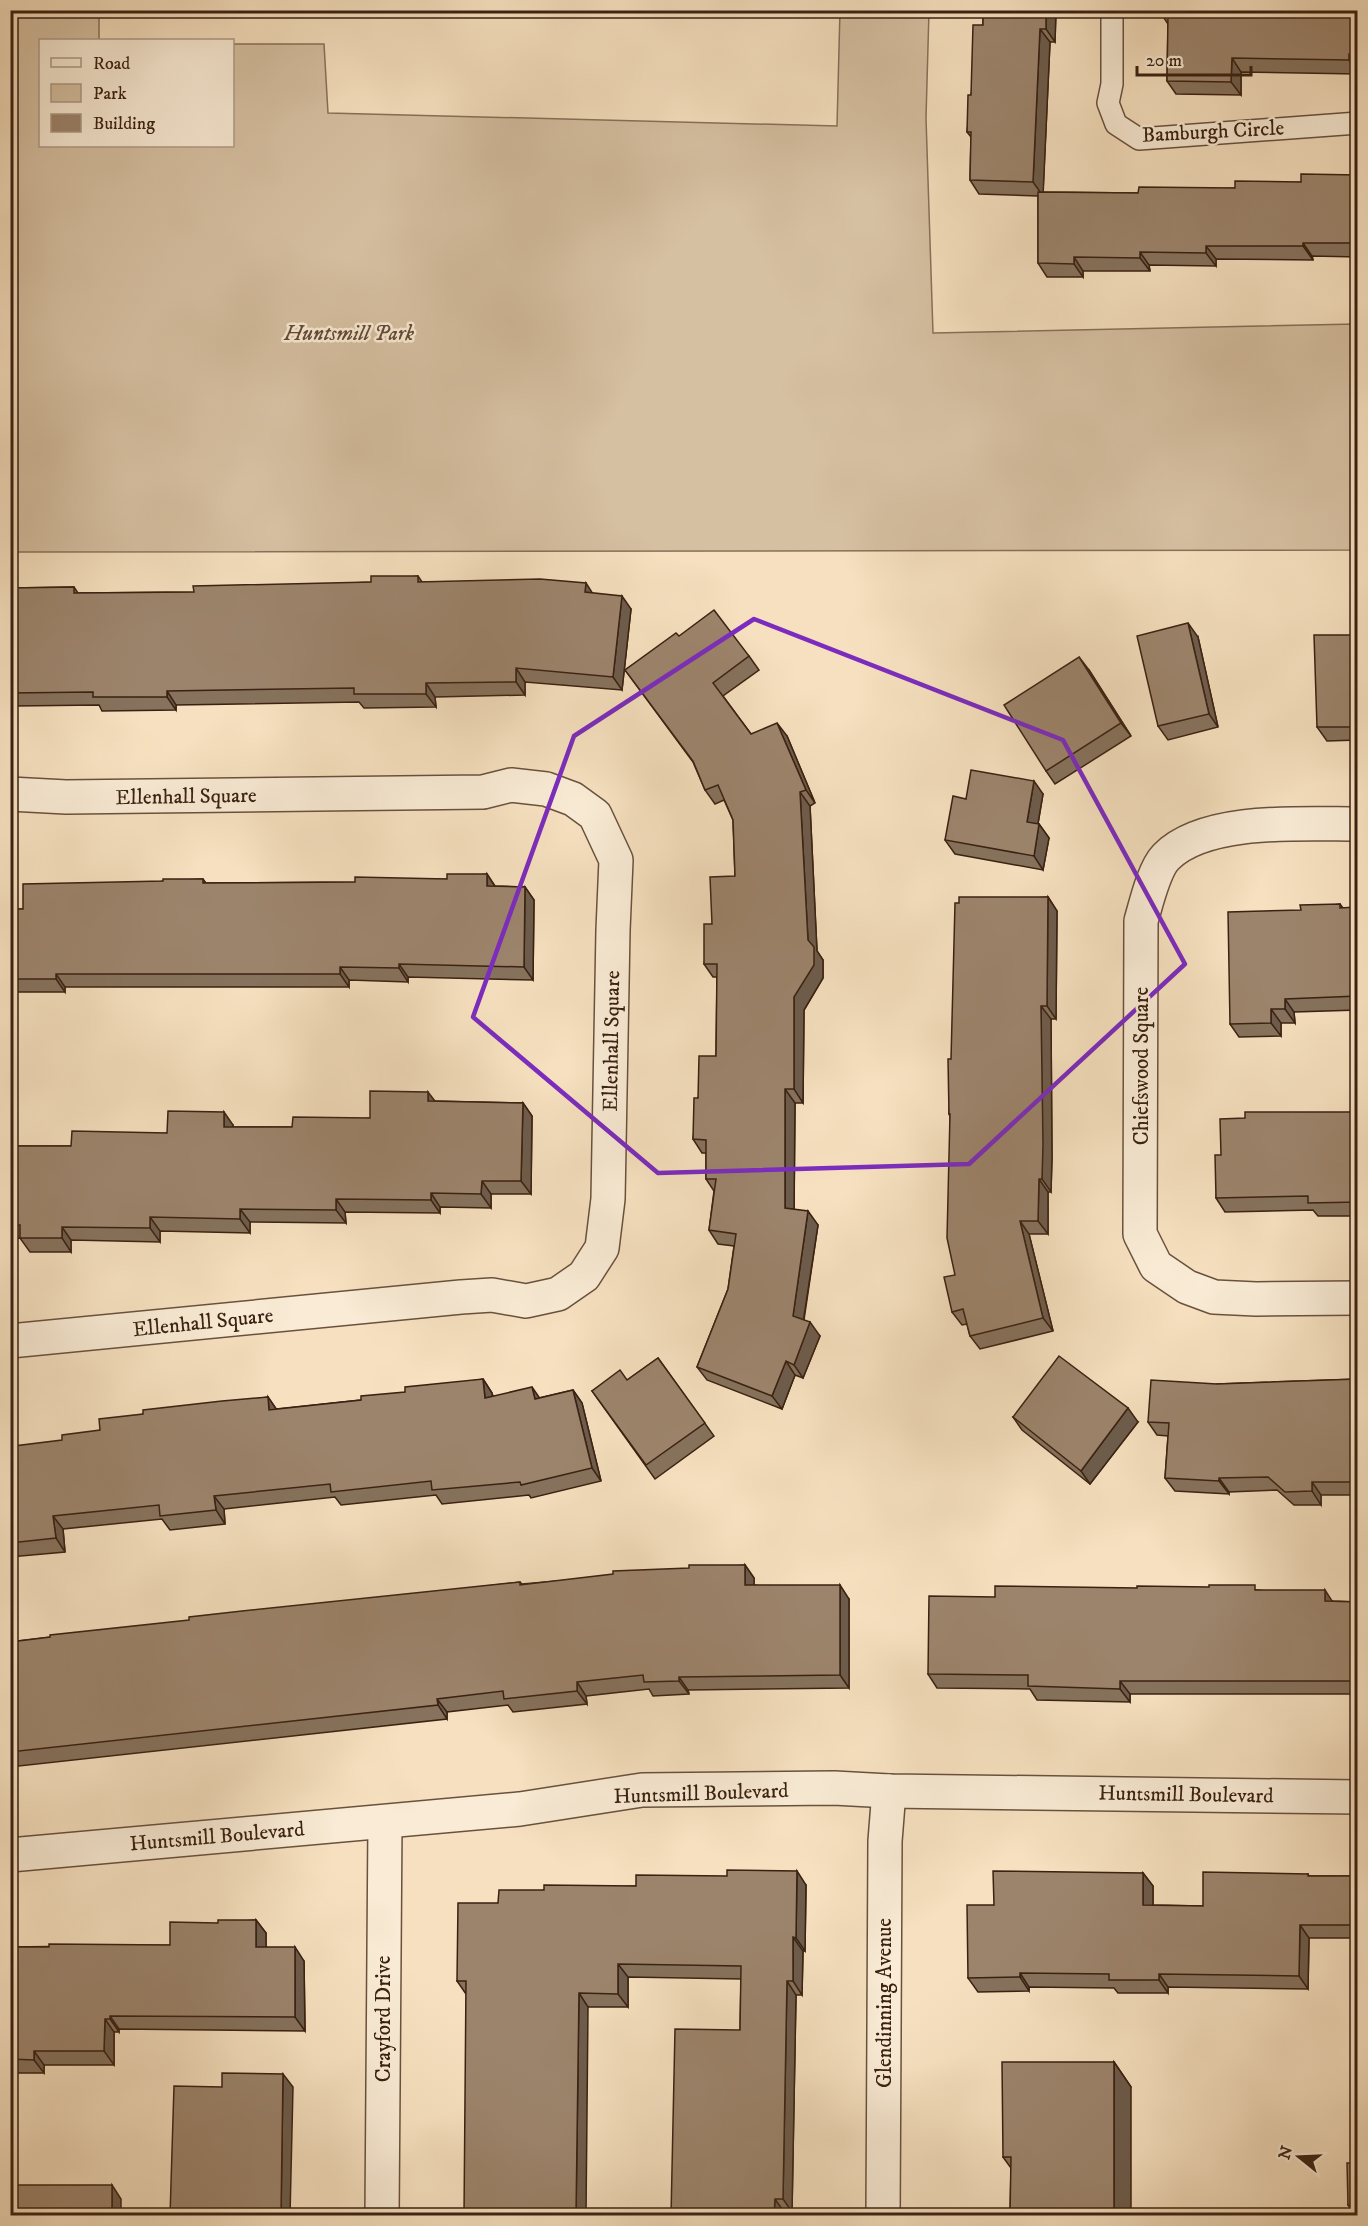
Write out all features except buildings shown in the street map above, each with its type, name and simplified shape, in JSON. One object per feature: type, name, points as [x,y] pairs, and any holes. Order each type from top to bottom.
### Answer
[{"type":"street","name":"Ellenhall Square","points":[[10,794],[66,797],[483,792],[511,785],[546,789],[573,799],[595,815],[616,860],[608,1199],[602,1248],[584,1276],[558,1294],[526,1301],[492,1295],[461,1297],[10,1341]]},
{"type":"street","name":"Chiefswood Square","points":[[1358,824],[1269,824],[1233,828],[1186,842],[1165,858],[1150,889],[1141,921],[1140,1223],[1140,1234],[1156,1266],[1187,1287],[1214,1296],[1256,1299],[1358,1299]]},
{"type":"street","name":"Huntsmill Boulevard","points":[[10,1855],[520,1809],[642,1790],[834,1788],[889,1791],[1358,1797]]},
{"type":"street","name":"Glendinning Avenue","points":[[883,2216],[885,1841],[889,1791]]},
{"type":"street","name":"Crayford Drive","points":[[382,2216],[385,1822]]},
{"type":"lane","name":"Bamburgh Circle","points":[[1112,10],[1112,84],[1108,103],[1116,124],[1139,139],[1358,123]]},
{"type":"highlighted area","points":[[754,619],[1063,740],[1185,964],[969,1164],[658,1173],[473,1017],[574,736]]},
{"type":"green space","name":"Huntsmill Park","points":[[10,11],[99,11],[99,39],[39,39],[39,147],[234,147],[234,44],[324,44],[328,113],[837,126],[840,11],[929,11],[926,118],[933,333],[1357,324],[1357,550],[11,552]]}]
